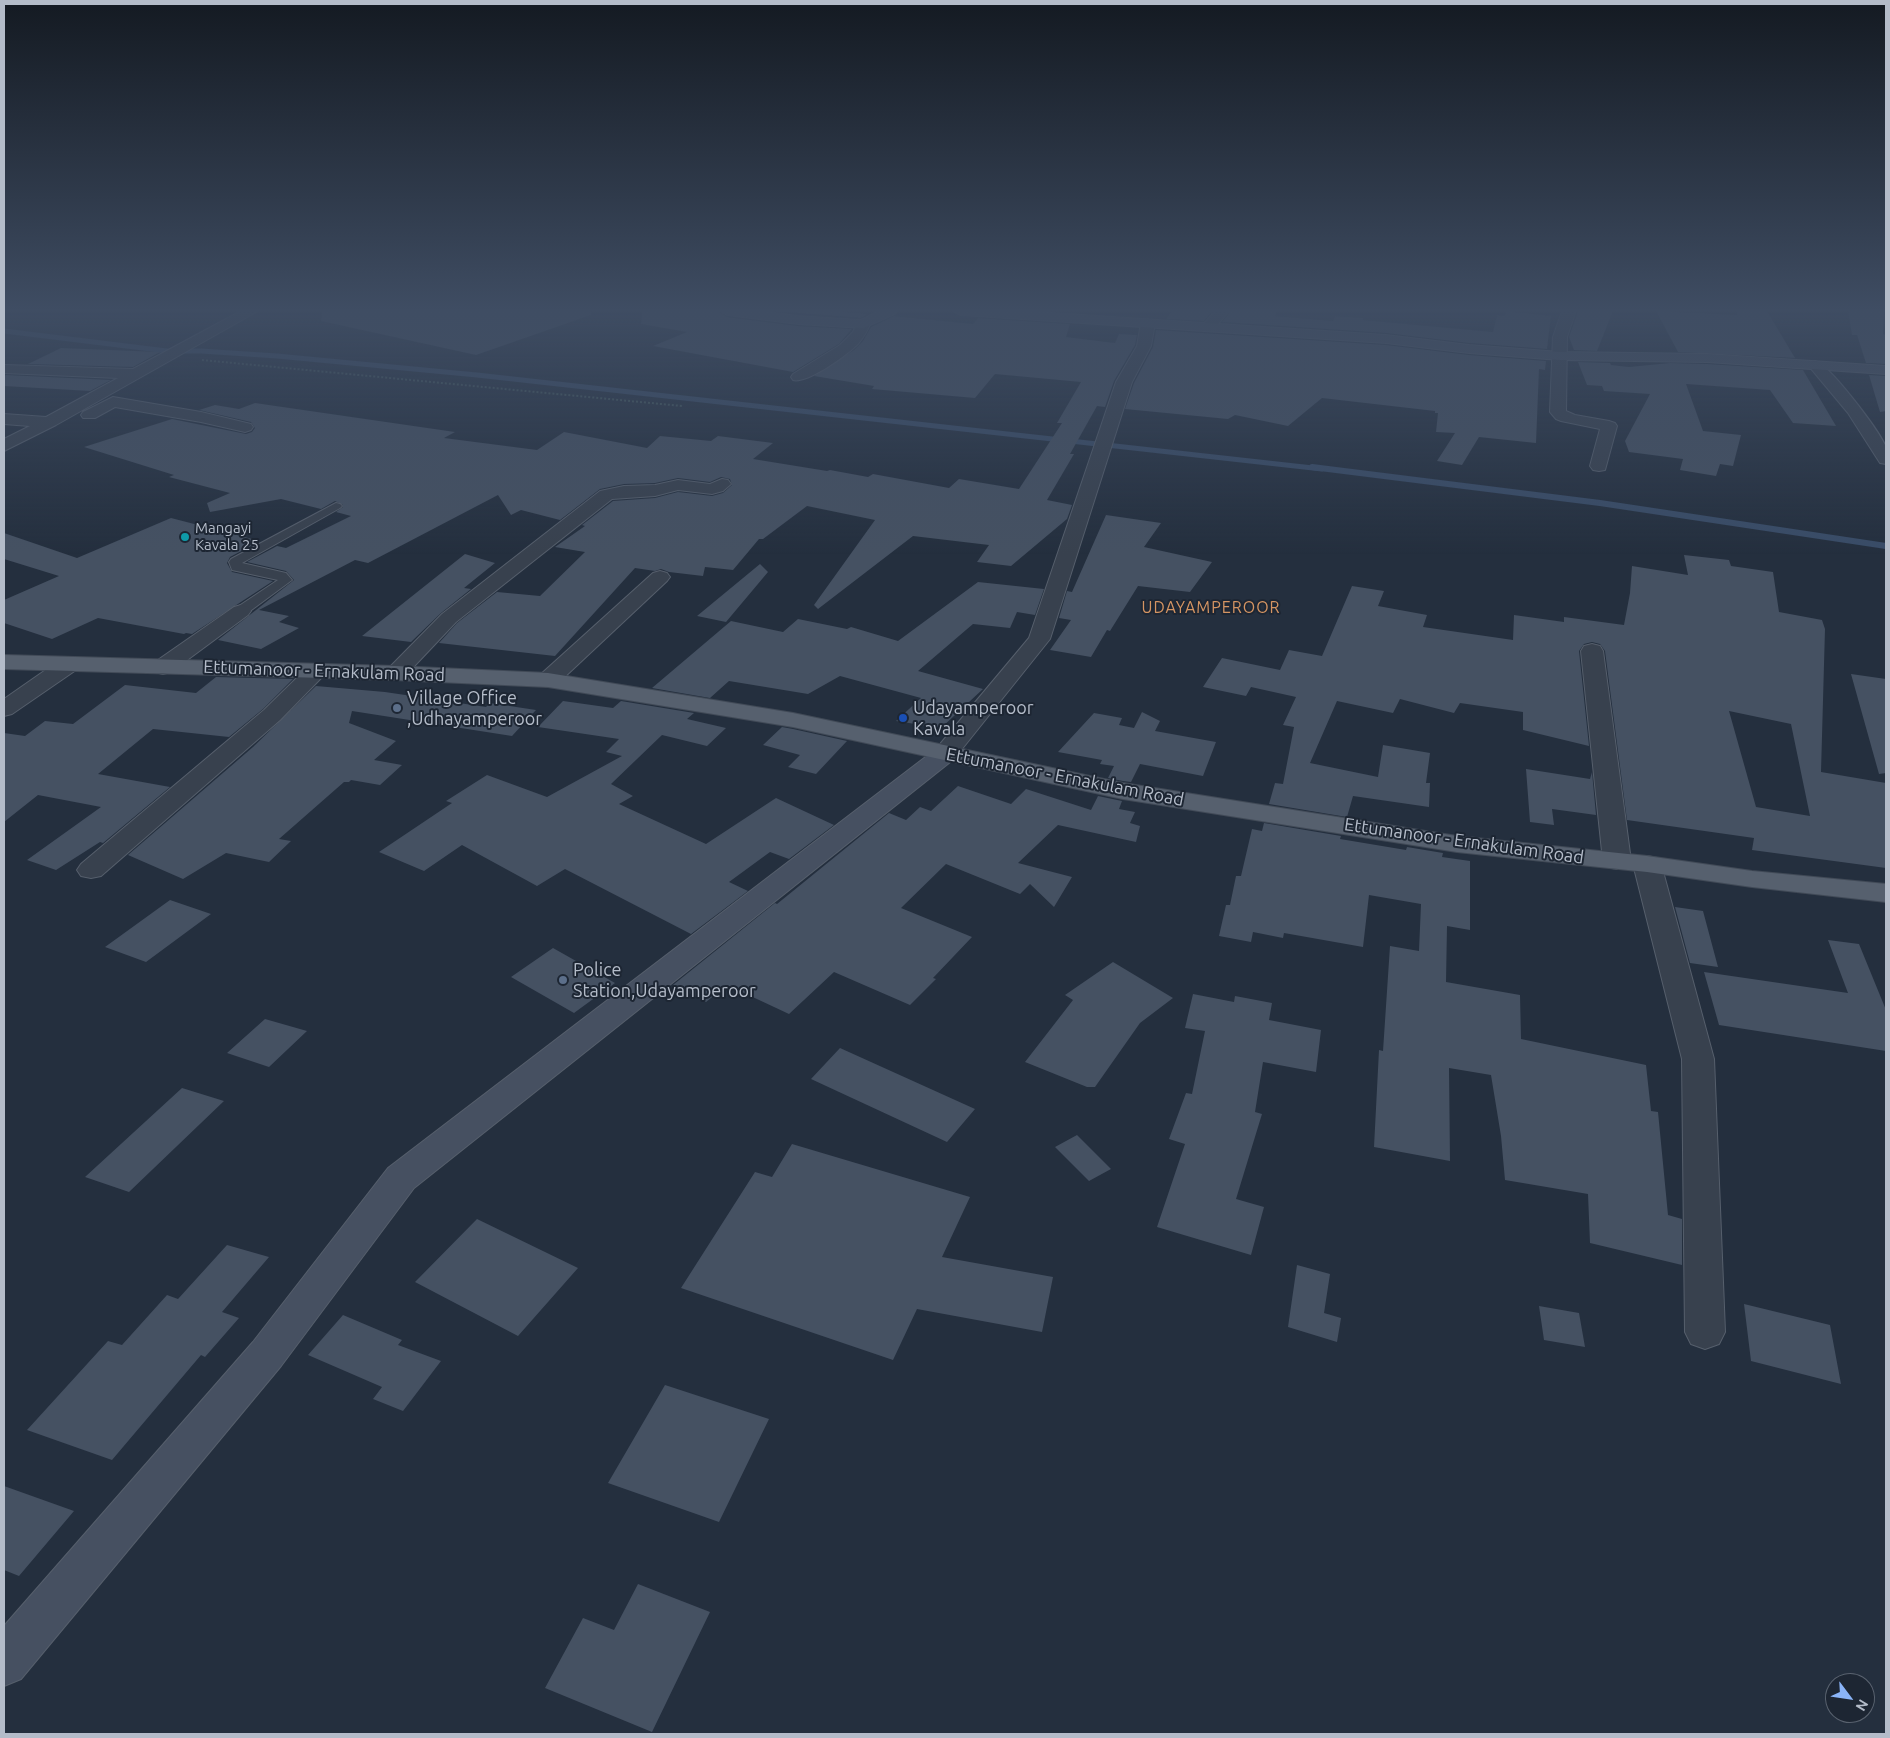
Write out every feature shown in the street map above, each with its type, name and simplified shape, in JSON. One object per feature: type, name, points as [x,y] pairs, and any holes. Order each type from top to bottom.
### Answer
[{"type":"main road","name":"Ettumanoor - Ernakulam Road","points":[[4,662],[316,670],[548,680],[793,720],[1123,791],[1457,844],[1886,893]]},
{"type":"main road","points":[[4,1662],[267,1354],[401,1178],[946,754]]},
{"type":"street","points":[[4,446],[103,392]]},
{"type":"street","points":[[946,754],[1039,639],[1121,392]]},
{"type":"street","points":[[1559,392],[1558,412],[1560,416],[1609,426],[1599,466]]},
{"type":"street","points":[[1841,392],[1867,428],[1886,459]]},
{"type":"street","points":[[4,419],[67,426],[113,402],[201,417],[245,427]]},
{"type":"street","points":[[395,673],[449,618],[606,495],[627,490],[661,490],[678,485],[710,490],[722,484]]},
{"type":"street","points":[[548,680],[660,577]]},
{"type":"street","points":[[163,667],[241,611]]},
{"type":"street","points":[[1592,651],[1632,863],[1698,1060],[1705,1332]]},
{"type":"street","points":[[4,709],[68,665]]},
{"type":"street","points":[[91,870],[272,715],[316,670]]},
{"type":"lane","points":[[241,611],[286,580],[281,576],[236,567],[235,562],[336,506]]},
{"type":"path","points":[[535,392],[682,406]]},
{"type":"building","points":[[908,392],[980,392],[975,398]]},
{"type":"building","points":[[1075,392],[1110,392],[1105,407],[1097,406],[1070,454],[1074,454],[1047,500],[1072,505],[1067,519],[1011,566],[977,562],[989,545],[913,536],[818,609],[814,605],[875,520],[807,506],[763,539],[759,539],[733,570],[705,567],[703,576],[669,572],[661,569],[655,571],[635,568],[555,656],[439,643],[457,623],[497,592],[540,596],[585,552],[555,547],[585,526],[582,525],[613,501],[655,498],[678,492],[712,496],[723,493],[732,485],[730,479],[721,477],[710,482],[678,478],[655,483],[624,484],[600,489],[560,520],[521,510],[511,515],[498,495],[368,563],[355,560],[259,610],[289,616],[279,622],[299,628],[261,649],[218,640],[294,580],[286,571],[247,562],[277,546],[286,548],[351,516],[336,512],[343,505],[335,501],[321,509],[281,499],[210,512],[207,503],[230,493],[169,477],[174,475],[84,447],[172,419],[246,434],[252,432],[255,428],[251,422],[199,410],[215,405],[239,409],[255,403],[455,432],[444,438],[537,450],[564,432],[647,448],[660,436],[711,441],[718,436],[773,443],[753,459],[868,477],[873,474],[949,488],[959,479],[1019,489],[1062,423],[1057,423]]},
{"type":"building","points":[[1131,392],[1538,392],[1536,443],[1479,437],[1462,465],[1437,461],[1455,433],[1436,432],[1438,413],[1435,413],[1435,411],[1322,398],[1288,426],[1235,415],[1228,419],[1125,409]]},
{"type":"building","points":[[1621,392],[1689,392],[1703,431],[1741,435],[1733,466],[1720,464],[1716,476],[1680,470],[1683,459],[1629,452],[1625,441],[1650,394]]},
{"type":"building","points":[[1771,392],[1816,392],[1836,426],[1793,423]]},
{"type":"building","points":[[1874,392],[1886,392],[1886,411],[1880,412]]},
{"type":"building","points":[[1106,515],[1161,523],[1144,547],[1212,562],[1190,592],[1138,586],[1110,631],[1107,630],[1091,657],[1050,650],[1071,620],[1059,618],[1067,591],[1072,592]]},
{"type":"building","points":[[171,518],[260,541],[230,557],[227,563],[232,572],[273,581],[192,634],[98,618],[52,639],[4,623],[4,600],[59,576],[4,559],[4,533],[77,558]]},
{"type":"building","points":[[465,554],[495,563],[464,588],[471,589],[441,613],[411,642],[362,636]]},
{"type":"building","points":[[1684,555],[1729,560],[1731,566],[1773,572],[1779,612],[1822,620],[1825,629],[1821,772],[1886,783],[1886,868],[1752,850],[1754,838],[1627,820],[1605,651],[1600,644],[1592,642],[1584,644],[1579,651],[1589,746],[1523,730],[1523,712],[1460,703],[1454,713],[1400,699],[1393,713],[1337,701],[1310,763],[1378,777],[1383,745],[1430,753],[1426,783],[1430,783],[1429,807],[1353,796],[1347,817],[1269,804],[1275,783],[1283,784],[1294,727],[1283,725],[1296,697],[1251,687],[1246,696],[1203,687],[1222,658],[1280,670],[1289,650],[1322,656],[1352,586],[1384,591],[1378,606],[1427,615],[1423,627],[1513,640],[1514,615],[1564,622],[1564,617],[1624,625],[1630,593],[1632,566],[1688,575]],"holes":[[[1729,711],[1791,724],[1810,816],[1756,807]]]},
{"type":"building","points":[[760,564],[768,572],[726,622],[697,616]]},
{"type":"building","points":[[978,582],[1044,589],[1035,615],[1017,612],[1010,628],[973,624],[918,671],[983,689],[941,728],[896,721],[921,698],[840,676],[808,694],[729,681],[710,698],[652,688],[731,621],[783,632],[798,619],[847,629],[851,627],[898,641]]},
{"type":"building","points":[[1851,674],[1886,679],[1886,773],[1879,774]]},
{"type":"building","points":[[216,677],[293,679],[263,709],[229,737],[153,729],[98,774],[170,787],[103,843],[100,842],[56,870],[27,860],[101,807],[38,795],[4,822],[4,733],[25,736],[45,721],[73,724],[125,685],[196,693]]},
{"type":"building","points":[[316,686],[385,692],[486,707],[490,703],[536,710],[512,736],[352,711],[349,723],[396,741],[374,760],[402,765],[380,785],[351,780],[344,782],[279,839],[291,841],[269,862],[226,853],[183,879],[128,855],[253,747]]},
{"type":"building","points":[[563,701],[613,708],[621,701],[694,713],[687,719],[726,728],[707,746],[662,735],[611,784],[633,796],[619,804],[706,844],[776,798],[834,825],[789,859],[770,852],[729,882],[748,891],[691,934],[565,869],[537,886],[462,845],[424,871],[379,852],[452,803],[446,801],[487,775],[547,797],[622,756],[606,752],[619,739],[538,727]]},
{"type":"building","points":[[1142,712],[1160,721],[1155,731],[1216,742],[1203,776],[1140,764],[1131,782],[1123,781],[1108,778],[1114,766],[1100,764],[1102,760],[1058,752],[1094,713],[1122,718],[1119,725],[1134,728]]},
{"type":"building","points":[[782,727],[847,741],[816,774],[788,767],[800,755],[763,745]]},
{"type":"building","points":[[1526,769],[1590,779],[1592,772],[1596,815],[1552,809],[1554,825],[1530,822]]},
{"type":"building","points":[[958,786],[1011,804],[1026,789],[1091,810],[1098,796],[1122,801],[1119,809],[1135,812],[1130,823],[1140,826],[1136,842],[1058,825],[1018,863],[1072,877],[1054,907],[1030,884],[1020,894],[946,864],[901,908],[972,937],[933,978],[936,979],[910,1005],[834,972],[789,1014],[727,985],[706,1002],[673,985],[889,813],[906,820],[920,807],[931,811]]},
{"type":"building","points":[[1264,823],[1341,836],[1340,839],[1406,850],[1407,847],[1443,853],[1442,857],[1470,861],[1470,930],[1447,926],[1446,982],[1520,995],[1521,1039],[1646,1065],[1651,1111],[1658,1112],[1668,1215],[1682,1219],[1682,1265],[1590,1243],[1588,1194],[1505,1180],[1501,1136],[1491,1075],[1449,1068],[1450,1161],[1374,1147],[1379,1050],[1383,1051],[1390,946],[1419,951],[1421,904],[1369,895],[1363,947],[1284,933],[1283,938],[1253,932],[1251,942],[1219,936],[1226,905],[1230,905],[1236,876],[1241,876],[1252,829],[1262,831]]},
{"type":"building","points":[[170,900],[211,914],[146,962],[105,947]]},
{"type":"building","points":[[1675,907],[1703,911],[1718,967],[1690,963]]},
{"type":"building","points":[[1828,940],[1859,944],[1886,1010],[1886,1051],[1719,1025],[1704,972],[1848,993]]},
{"type":"building","name":"Police Station,Udayamperoor","points":[[553,948],[615,983],[574,1013],[511,977]]},
{"type":"building","points":[[1113,962],[1173,998],[1140,1023],[1095,1087],[1087,1087],[1025,1062],[1073,1000],[1065,995]]},
{"type":"building","points":[[1193,994],[1234,1002],[1235,996],[1272,1003],[1269,1020],[1321,1030],[1316,1072],[1263,1062],[1255,1112],[1262,1114],[1236,1199],[1264,1207],[1251,1255],[1157,1227],[1185,1144],[1169,1139],[1186,1093],[1192,1094],[1205,1031],[1185,1028]]},
{"type":"building","points":[[265,1019],[307,1031],[269,1067],[227,1053]]},
{"type":"building","points":[[840,1048],[975,1109],[947,1142],[811,1079]]},
{"type":"building","points":[[182,1088],[224,1101],[129,1192],[85,1177]]},
{"type":"building","points":[[1077,1135],[1111,1169],[1089,1181],[1055,1147]]},
{"type":"building","points":[[792,1144],[970,1197],[942,1257],[1053,1277],[1042,1332],[917,1309],[893,1360],[681,1288],[755,1172],[772,1177]]},
{"type":"building","points":[[477,1219],[578,1268],[518,1336],[415,1282]]},
{"type":"building","points":[[227,1245],[269,1257],[222,1312],[239,1318],[205,1357],[201,1355],[112,1460],[27,1430],[108,1341],[122,1345],[167,1295],[178,1299]]},
{"type":"building","points":[[1297,1265],[1330,1274],[1324,1313],[1341,1318],[1337,1342],[1288,1327]]},
{"type":"building","points":[[1744,1304],[1830,1325],[1841,1384],[1751,1361]]},
{"type":"building","points":[[1539,1306],[1579,1313],[1585,1347],[1544,1340]]},
{"type":"building","points":[[343,1315],[402,1340],[398,1345],[441,1361],[403,1411],[373,1399],[382,1387],[308,1355]]},
{"type":"building","points":[[665,1385],[769,1419],[719,1522],[608,1483]]},
{"type":"building","points":[[4,1486],[74,1511],[19,1576],[4,1570]]},
{"type":"building","points":[[638,1584],[710,1612],[652,1732],[545,1688],[583,1618],[614,1630]]},
{"type":"waterway","points":[[631,392],[1322,469]]},
{"type":"waterway","points":[[1312,467],[1600,503],[1886,546]]},
{"type":"place","name":"Mangayi Kavala 25","points":[[185,537]]},
{"type":"place","name":"Village Office ,Udhayamperoor","points":[[397,708]]},
{"type":"place","name":"Udayamperoor Kavala","points":[[903,718]]},
{"type":"place","name":"Police Station,Udayamperoor","points":[[563,980]]},
{"type":"district","name":"UDAYAMPEROOR","points":[[1211,608]]}]
